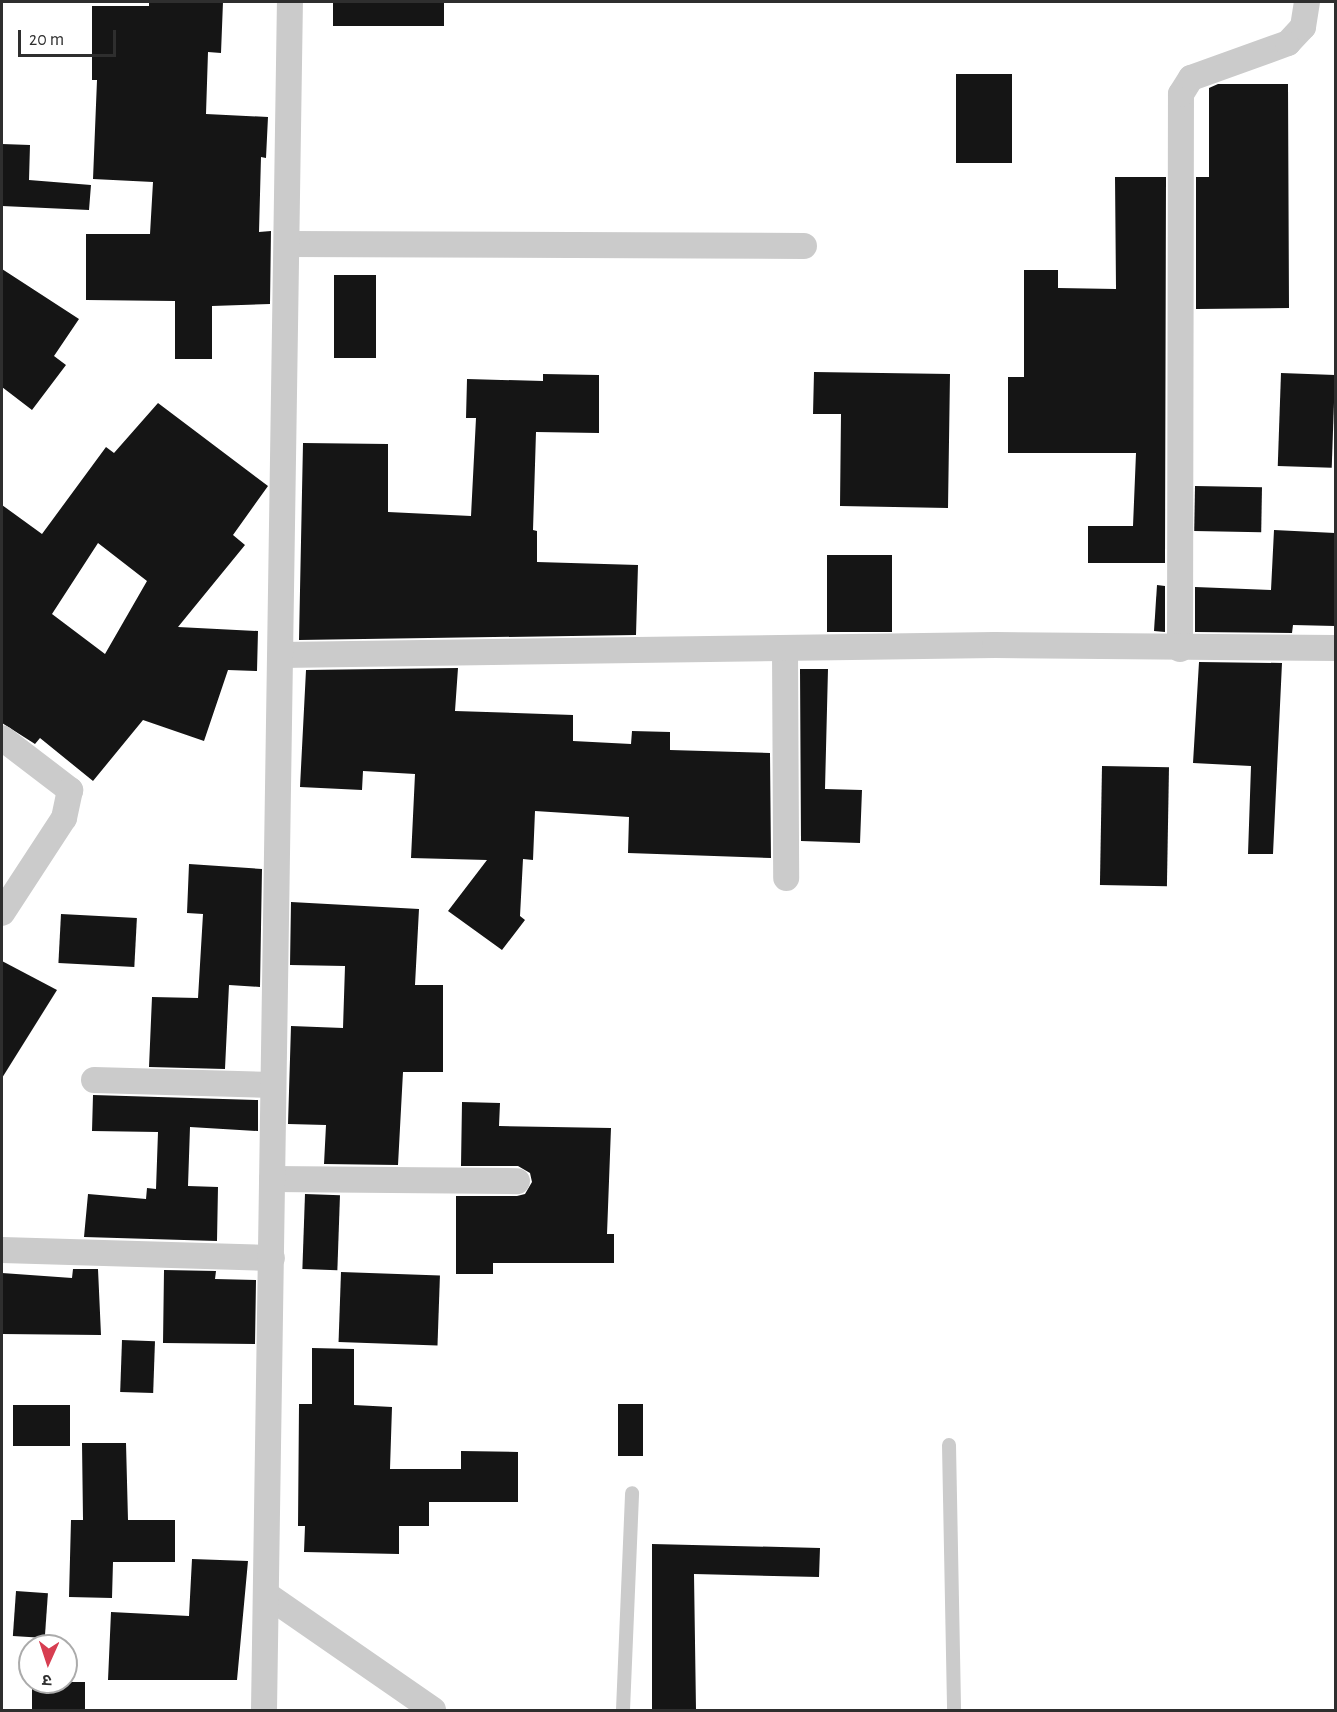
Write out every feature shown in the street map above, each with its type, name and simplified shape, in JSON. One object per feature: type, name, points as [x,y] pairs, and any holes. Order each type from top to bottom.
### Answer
[{"type":"street","points":[[264,1710],[290,2]]},
{"type":"street","points":[[1180,649],[1181,94],[1191,78],[1288,43],[1302,27],[1307,2]]},
{"type":"street","points":[[287,244],[804,246]]},
{"type":"street","points":[[281,655],[785,650],[995,645],[1180,649],[1335,648]]},
{"type":"street","points":[[785,650],[786,878]]},
{"type":"street","points":[[2,738],[70,790],[64,818],[2,913]]},
{"type":"street","points":[[93,1080],[273,1085]]},
{"type":"street","points":[[272,1179],[517,1180]]},
{"type":"street","points":[[2,1250],[272,1258]]},
{"type":"street","points":[[267,1595],[433,1710]]},
{"type":"lane","points":[[949,1445],[954,1710]]},
{"type":"lane","points":[[623,1710],[632,1493]]},
{"type":"building","points":[[149,2],[223,2],[221,53],[208,52],[206,114],[268,117],[266,158],[261,157],[259,232],[271,231],[270,304],[212,306],[212,359],[175,359],[175,301],[86,300],[86,234],[150,234],[153,182],[93,179],[97,80],[92,80],[92,6],[149,6]]},
{"type":"building","points":[[333,2],[444,2],[444,26],[333,26]]},
{"type":"building","points":[[956,74],[1012,74],[1012,163],[956,163]]},
{"type":"building","points":[[1218,84],[1288,84],[1289,308],[1196,309],[1196,177],[1209,177],[1209,88]]},
{"type":"building","points":[[2,144],[30,145],[29,180],[91,185],[89,210],[2,206]]},
{"type":"building","points":[[1115,177],[1166,177],[1165,563],[1088,563],[1088,526],[1133,526],[1136,453],[1008,453],[1008,377],[1024,377],[1024,270],[1058,270],[1058,288],[1116,289]]},
{"type":"building","points":[[2,269],[79,319],[54,356],[66,365],[32,410],[2,387]]},
{"type":"building","points":[[334,275],[376,275],[376,358],[334,358]]},
{"type":"building","points":[[814,372],[950,374],[948,508],[840,506],[841,414],[813,414]]},
{"type":"building","points":[[1281,373],[1335,375],[1332,468],[1278,466]]},
{"type":"building","points":[[543,374],[599,375],[599,433],[536,432],[533,530],[537,531],[537,562],[638,565],[636,635],[299,640],[303,443],[388,444],[388,512],[471,516],[476,418],[466,418],[467,379],[543,381]]},
{"type":"building","points":[[158,403],[268,486],[233,535],[245,545],[178,627],[258,631],[257,671],[228,670],[204,741],[143,720],[93,781],[40,738],[35,744],[2,723],[2,505],[42,534],[106,447],[114,453]],"holes":[[[98,543],[147,581],[105,654],[52,614]]]},
{"type":"building","points":[[1195,486],[1262,487],[1261,532],[1194,531]]},
{"type":"building","points":[[1274,530],[1335,533],[1335,626],[1293,625],[1292,633],[1195,632],[1195,587],[1271,590]]},
{"type":"building","points":[[827,555],[892,555],[892,632],[827,632]]},
{"type":"building","points":[[1157,585],[1165,586],[1165,632],[1154,631]]},
{"type":"building","points":[[1199,662],[1282,663],[1273,854],[1248,854],[1251,766],[1193,763]]},
{"type":"building","points":[[458,668],[455,711],[573,715],[573,741],[631,744],[632,731],[670,732],[670,750],[770,753],[771,858],[628,853],[629,817],[535,811],[533,860],[523,859],[520,916],[525,920],[502,950],[448,911],[487,860],[411,858],[415,774],[363,771],[362,790],[300,787],[306,670]]},
{"type":"building","points":[[800,669],[828,669],[825,789],[862,790],[860,843],[801,841]]},
{"type":"building","points":[[1102,766],[1169,767],[1167,886],[1100,885]]},
{"type":"building","points":[[189,864],[262,869],[260,987],[229,985],[225,1069],[149,1067],[152,997],[198,998],[203,914],[187,913]]},
{"type":"building","points":[[291,902],[419,909],[415,985],[443,985],[443,1072],[403,1072],[398,1165],[324,1164],[326,1125],[288,1124],[291,1026],[343,1028],[345,966],[290,965]]},
{"type":"building","points":[[61,914],[137,918],[134,967],[58,963]]},
{"type":"building","points":[[2,961],[57,990],[2,1078]]},
{"type":"building","points":[[93,1095],[258,1100],[258,1131],[190,1127],[188,1186],[218,1187],[217,1241],[84,1237],[88,1194],[146,1199],[147,1188],[156,1189],[158,1132],[92,1131]]},
{"type":"building","points":[[462,1102],[500,1103],[499,1126],[611,1128],[607,1234],[614,1234],[614,1263],[493,1263],[493,1274],[456,1274],[456,1196],[517,1196],[525,1194],[532,1182],[530,1173],[518,1166],[461,1166]]},
{"type":"building","points":[[305,1194],[340,1195],[337,1270],[302,1269]]},
{"type":"building","points":[[73,1269],[98,1269],[101,1335],[2,1334],[2,1273],[72,1278]]},
{"type":"building","points":[[164,1270],[216,1271],[215,1279],[256,1280],[255,1344],[163,1343]]},
{"type":"building","points":[[341,1272],[440,1275],[437,1345],[339,1342]]},
{"type":"building","points":[[122,1340],[155,1341],[153,1393],[120,1392]]},
{"type":"building","points":[[312,1348],[354,1349],[354,1405],[392,1407],[390,1469],[461,1469],[461,1451],[518,1452],[518,1502],[429,1502],[429,1526],[399,1526],[399,1554],[304,1552],[305,1526],[298,1526],[299,1404],[312,1404]]},
{"type":"building","points":[[618,1404],[643,1404],[643,1456],[618,1456]]},
{"type":"building","points":[[13,1405],[70,1405],[70,1446],[13,1446]]},
{"type":"building","points":[[82,1443],[126,1443],[128,1520],[175,1520],[175,1562],[113,1562],[112,1598],[69,1597],[71,1520],[83,1520]]},
{"type":"building","points":[[652,1544],[820,1548],[819,1577],[694,1574],[696,1710],[652,1710]]},
{"type":"building","points":[[192,1559],[248,1561],[237,1680],[108,1680],[111,1612],[189,1616]]},
{"type":"building","points":[[16,1591],[48,1593],[45,1634],[18,1634],[18,1636],[13,1636]]},
{"type":"building","points":[[78,1682],[85,1682],[85,1710],[32,1710],[32,1694],[78,1694]]}]
